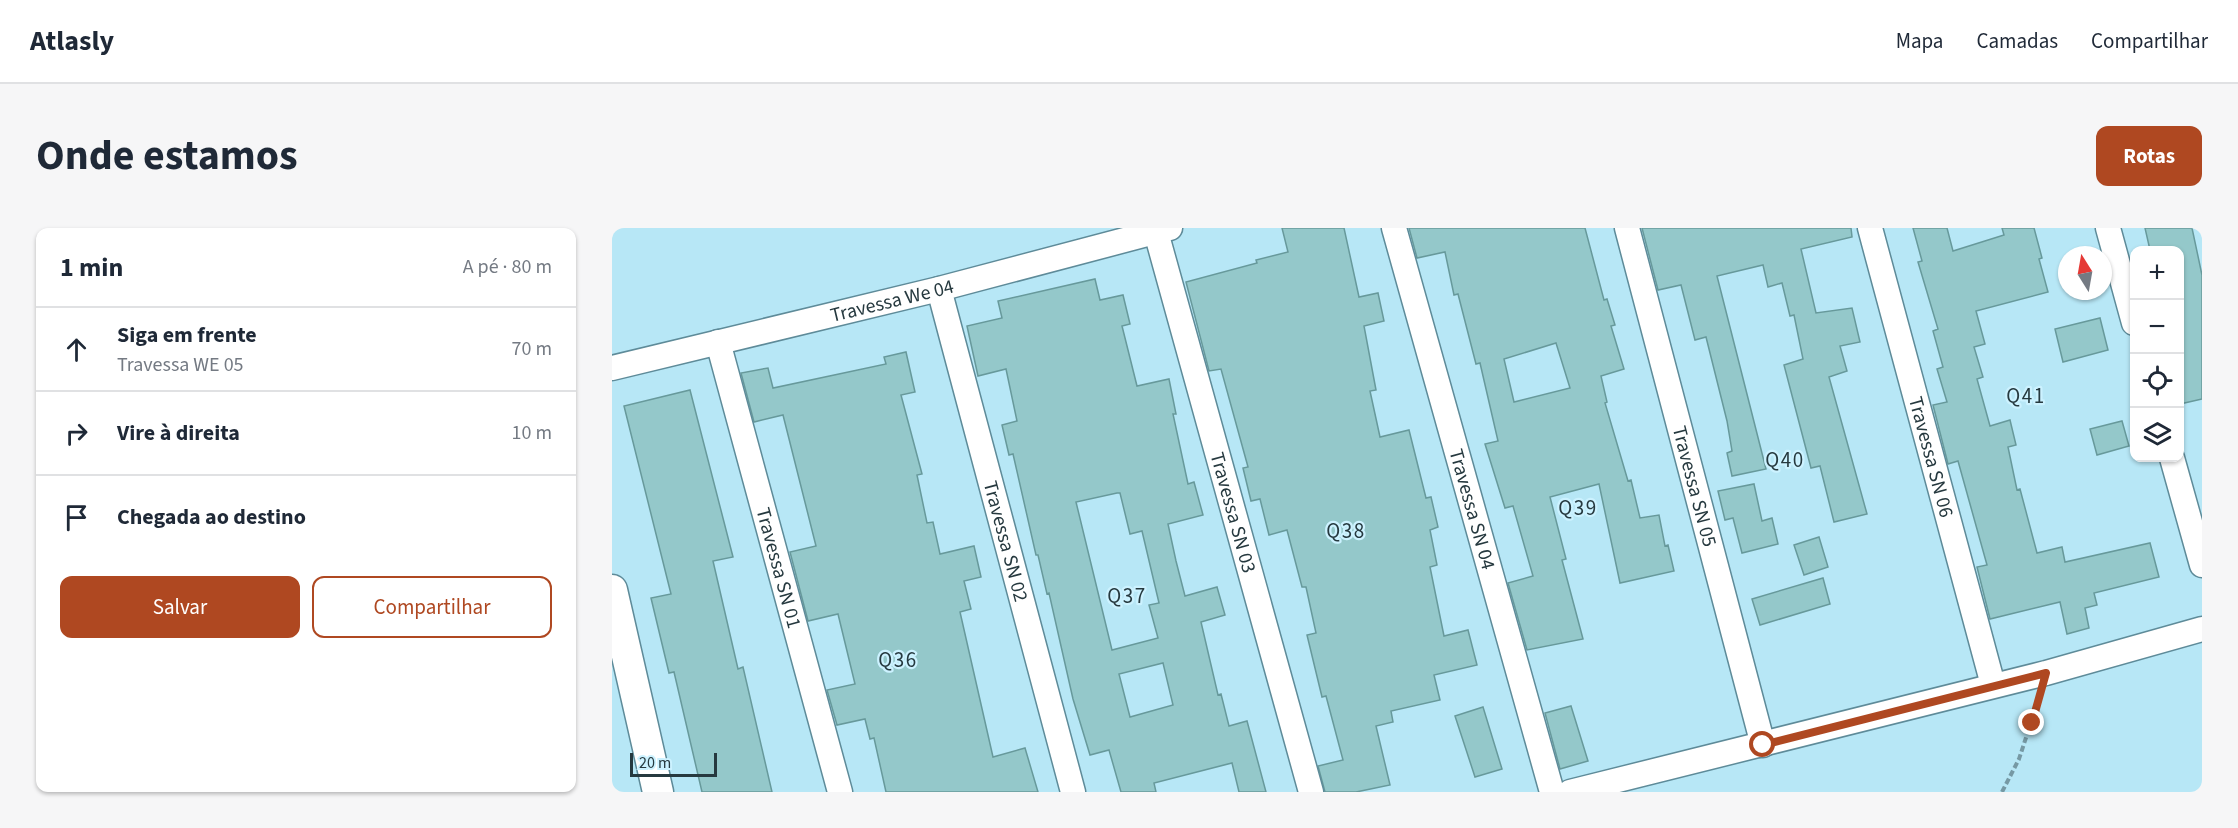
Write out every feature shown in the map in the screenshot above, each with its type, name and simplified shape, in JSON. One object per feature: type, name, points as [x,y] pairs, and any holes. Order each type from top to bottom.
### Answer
[{"type":"street","name":"Travessa SN 04","points":[[1394,228],[1552,792]]},
{"type":"street","name":"Travessa SN 05","points":[[1627,228],[1763,745]]},
{"type":"street","name":"Travessa SN 06","points":[[1870,228],[1993,685]]},
{"type":"street","points":[[2108,228],[2130,308]]},
{"type":"street","name":"Travessa We 04","points":[[612,368],[939,289],[1163,230]]},
{"type":"street","name":"Travessa SN 03","points":[[1163,230],[1311,792]]},
{"type":"street","name":"Travessa SN 02","points":[[939,289],[1073,792]]},
{"type":"street","name":"Travessa SN 01","points":[[718,342],[840,792]]},
{"type":"street","points":[[2173,462],[2202,565]]},
{"type":"street","points":[[612,590],[658,792]]},
{"type":"street","points":[[1570,792],[2046,673],[2202,629]]},
{"type":"path","points":[[2002,792],[2019,759],[2046,673]]},
{"type":"building","points":[[1282,228],[1344,228],[1359,297],[1378,293],[1384,321],[1364,326],[1376,390],[1370,391],[1380,437],[1409,430],[1426,498],[1431,497],[1438,527],[1430,530],[1437,565],[1430,567],[1444,636],[1468,630],[1477,665],[1434,675],[1440,700],[1391,711],[1393,722],[1376,726],[1390,785],[1356,792],[1325,792],[1318,766],[1343,760],[1326,696],[1322,697],[1307,635],[1316,633],[1306,587],[1302,587],[1287,530],[1269,535],[1260,499],[1251,501],[1243,468],[1248,467],[1221,369],[1209,371],[1186,282],[1257,263],[1256,260],[1288,252]]},
{"type":"building","points":[[1409,228],[1585,228],[1604,300],[1607,299],[1615,325],[1611,326],[1624,369],[1601,376],[1607,402],[1605,403],[1628,481],[1631,480],[1640,518],[1659,515],[1665,546],[1668,545],[1674,571],[1620,583],[1599,484],[1550,497],[1566,559],[1562,560],[1583,639],[1527,650],[1508,583],[1533,576],[1513,506],[1505,508],[1485,444],[1498,441],[1480,363],[1476,364],[1458,294],[1454,295],[1445,252],[1417,258]],"holes":[[[1556,343],[1570,388],[1514,402],[1504,359]]]},
{"type":"building","points":[[1642,228],[1851,228],[1852,237],[1801,249],[1816,313],[1852,308],[1860,342],[1840,346],[1847,371],[1829,377],[1867,514],[1834,522],[1820,466],[1811,468],[1784,365],[1803,359],[1794,315],[1790,316],[1782,283],[1768,287],[1763,265],[1717,276],[1766,469],[1732,476],[1727,453],[1732,451],[1727,421],[1706,337],[1695,340],[1681,285],[1658,290]]},
{"type":"building","points":[[1913,228],[1947,228],[1953,251],[2004,235],[2002,228],[2034,228],[2048,292],[1976,311],[1985,344],[1974,347],[1983,377],[1977,379],[1990,426],[2010,420],[2016,445],[2008,447],[2017,490],[2020,489],[2037,553],[2062,547],[2065,562],[2150,543],[2159,577],[2094,593],[2097,605],[2085,608],[2089,628],[2067,634],[2060,602],[1990,619],[1977,567],[1987,565],[1958,461],[1948,464],[1933,405],[1947,402],[1937,369],[1943,367],[1933,331],[1938,329],[1918,262],[1922,261]]},
{"type":"building","points":[[2145,228],[2192,228],[2202,275],[2202,399],[2184,403],[2184,246],[2149,246]]},
{"type":"building","points":[[1095,279],[1100,300],[1123,295],[1130,324],[1122,326],[1137,386],[1169,379],[1176,414],[1173,414],[1188,484],[1194,482],[1203,515],[1168,524],[1176,561],[1185,596],[1217,587],[1225,615],[1201,622],[1218,695],[1221,694],[1229,726],[1247,721],[1266,792],[1239,792],[1232,763],[1154,783],[1156,792],[1121,792],[1109,750],[1090,755],[1073,699],[1049,593],[1047,594],[1038,555],[1036,555],[1013,454],[1009,455],[1002,425],[1017,421],[1006,369],[978,376],[967,326],[1002,318],[998,301]],"holes":[[[1120,493],[1130,534],[1142,531],[1159,603],[1149,605],[1158,638],[1112,650],[1076,502]],[[1163,663],[1173,705],[1130,717],[1119,674]]]},
{"type":"building","points":[[2100,318],[2108,350],[2063,362],[2055,329]]},
{"type":"building","points":[[906,352],[915,392],[901,395],[922,474],[917,475],[927,523],[933,522],[940,554],[974,546],[981,577],[964,581],[971,609],[960,612],[993,757],[1025,748],[1038,792],[886,792],[874,738],[870,739],[865,719],[837,725],[827,690],[855,684],[838,614],[808,621],[790,552],[816,546],[783,415],[754,422],[741,373],[768,368],[773,388],[886,364],[884,357]]},
{"type":"building","points":[[690,390],[733,557],[713,561],[738,669],[743,667],[772,792],[702,792],[674,672],[669,673],[651,598],[671,594],[624,406]]},
{"type":"building","points":[[2122,421],[2129,446],[2097,455],[2090,429]]},
{"type":"building","points":[[1754,484],[1762,521],[1772,518],[1778,544],[1742,553],[1733,518],[1725,520],[1718,491]]},
{"type":"building","points":[[1819,537],[1828,567],[1804,575],[1794,545]]},
{"type":"building","points":[[1823,578],[1830,604],[1760,625],[1752,599]]},
{"type":"building","points":[[1571,706],[1588,761],[1560,769],[1545,713]]},
{"type":"building","points":[[1483,707],[1502,769],[1475,777],[1455,716]]},
{"type":"district","name":"Q41","points":[[2026,396]]},
{"type":"district","name":"Q40","points":[[1785,460]]},
{"type":"district","name":"Q39","points":[[1578,508]]},
{"type":"district","name":"Q38","points":[[1346,531]]},
{"type":"district","name":"Q37","points":[[1127,596]]},
{"type":"district","name":"Q36","points":[[898,660]]},
{"type":"route","points":[[1763,745],[2046,673],[2032,723]]}]
